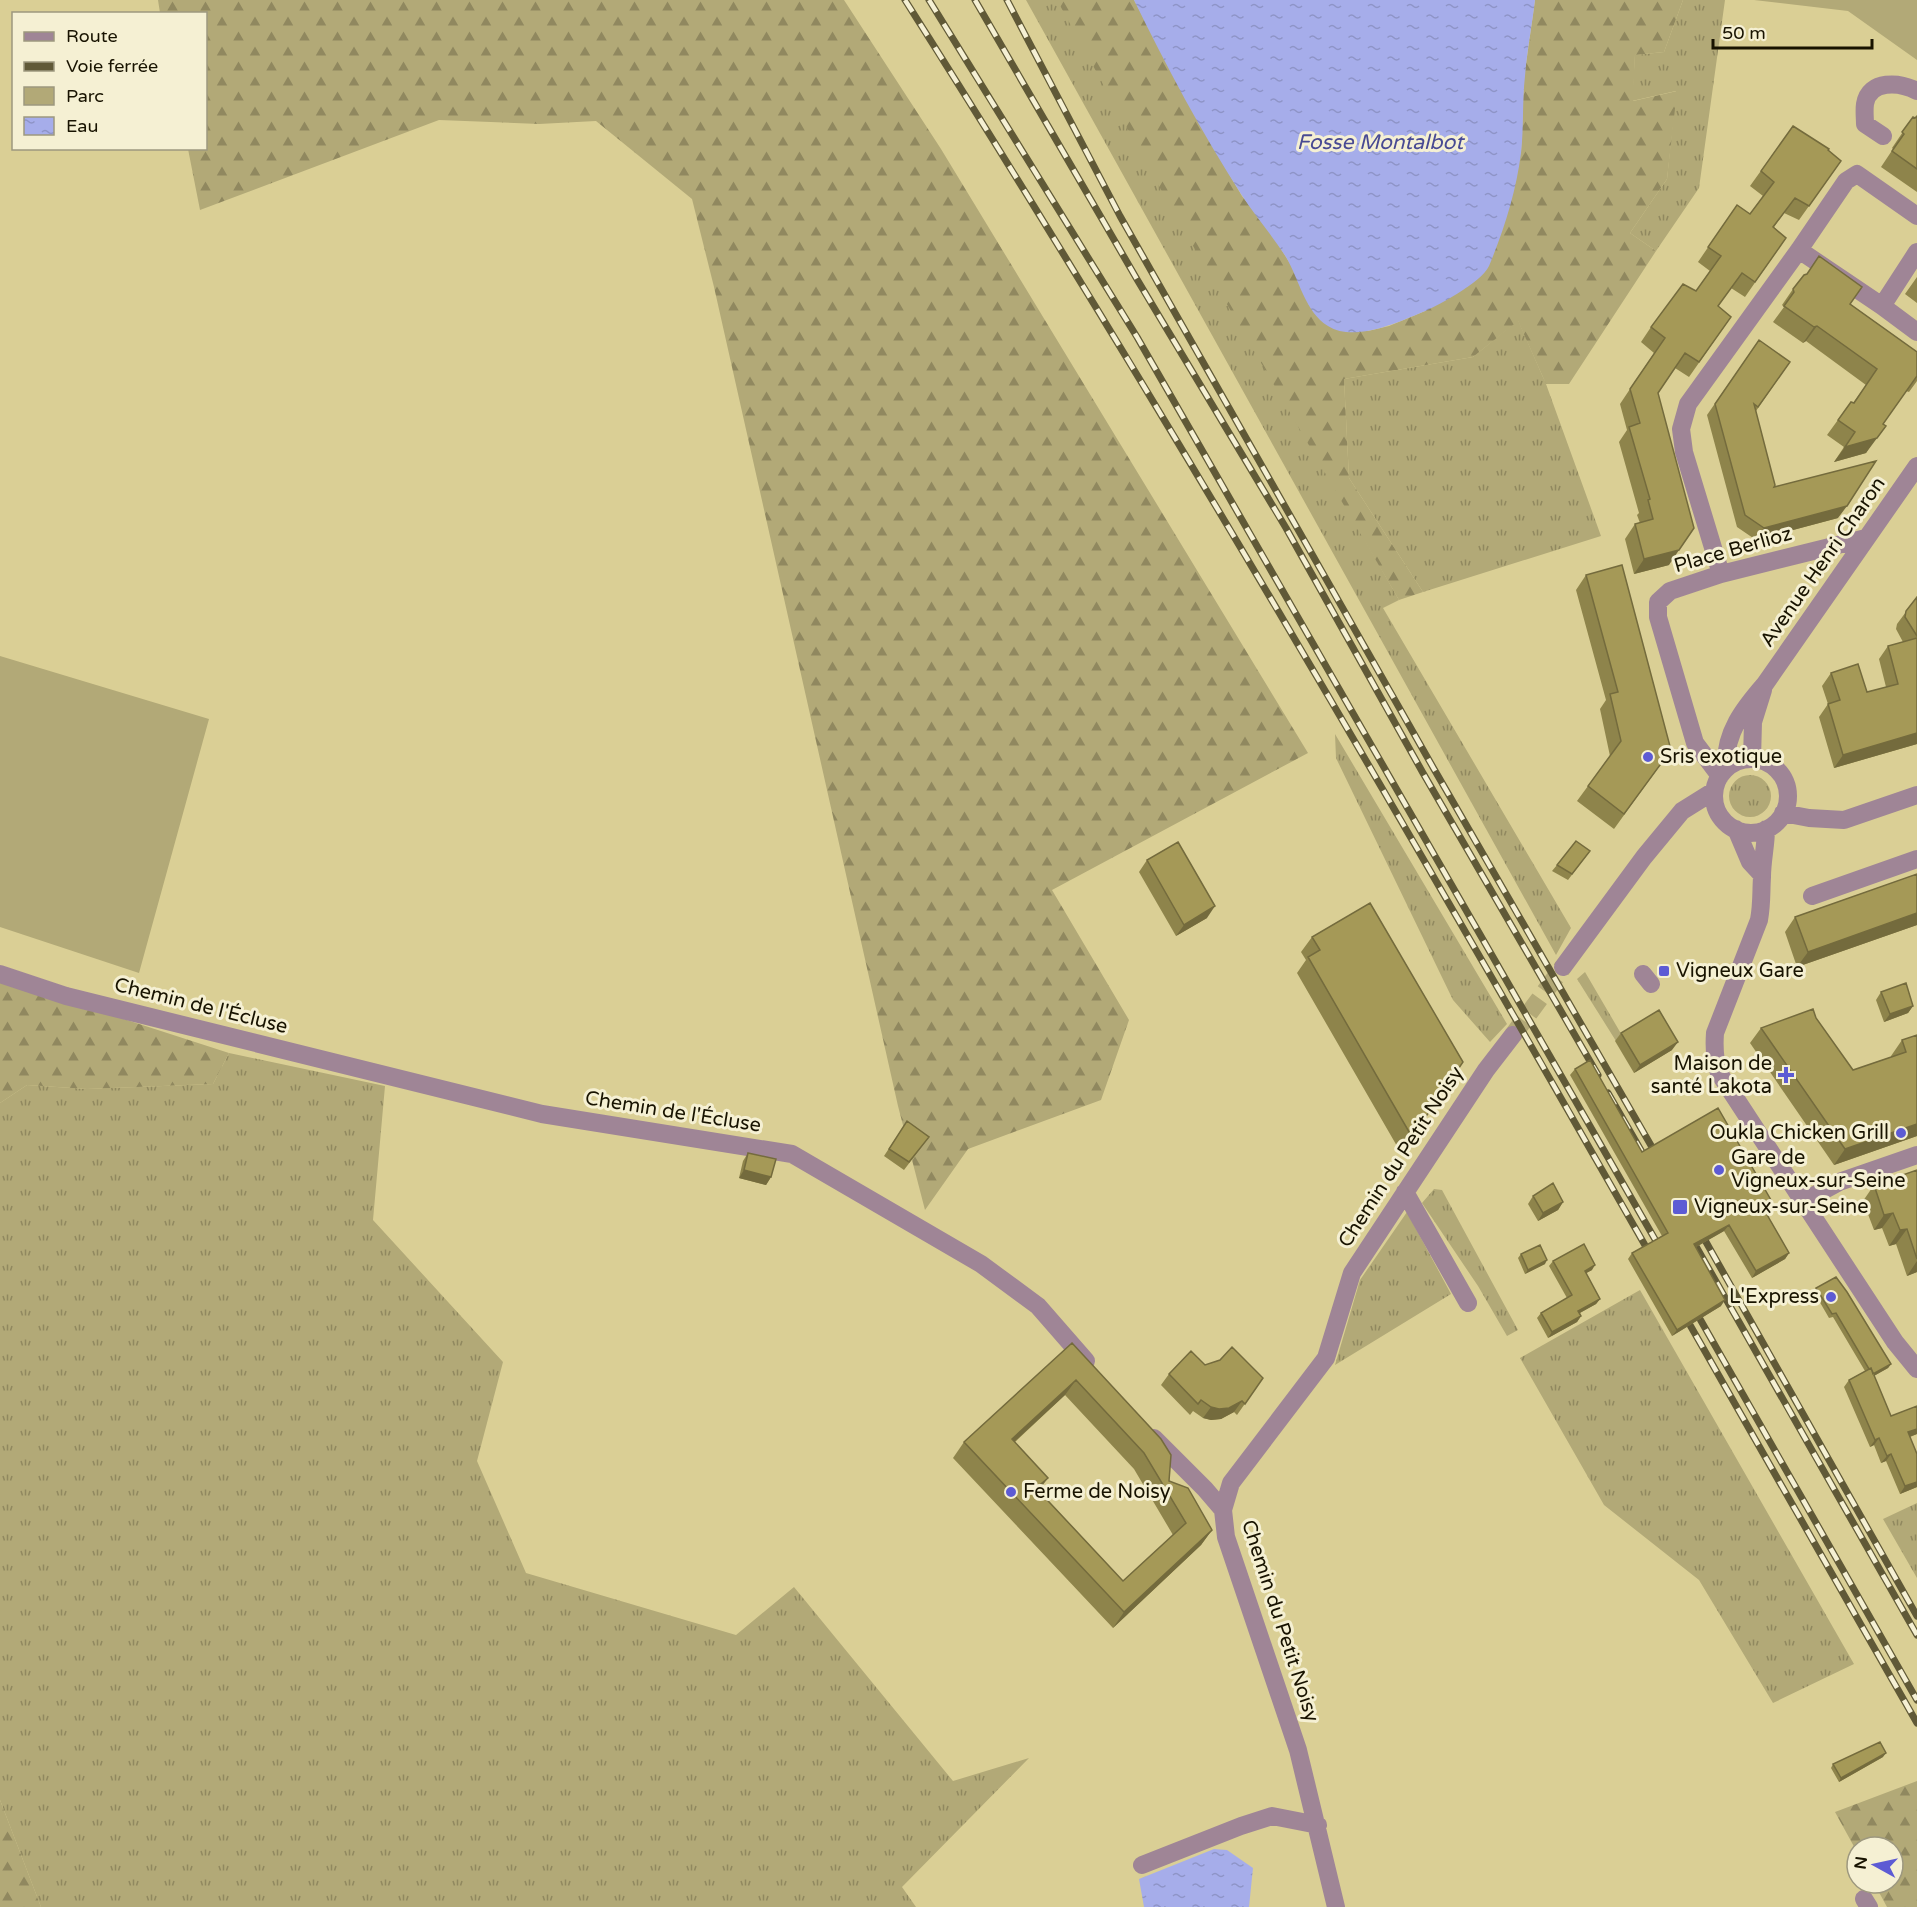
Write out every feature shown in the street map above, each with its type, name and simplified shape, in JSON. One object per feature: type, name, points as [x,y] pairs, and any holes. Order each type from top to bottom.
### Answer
[{"type":"street","points":[[1883,136],[1865,124],[1865,102],[1875,88],[1892,83],[1917,91]]},
{"type":"street","points":[[1721,574],[1684,452],[1681,429],[1688,404],[1846,181],[1857,174],[1917,216]]},
{"type":"street","points":[[1799,250],[1917,332]]},
{"type":"street","points":[[1882,306],[1917,252]]},
{"type":"street","name":"Avenue Henri Charon","points":[[1720,778],[1725,751],[1737,719],[1765,684],[1917,466]]},
{"type":"street","name":"Place Berlioz","points":[[1720,778],[1695,743],[1658,617],[1658,602],[1670,591],[1721,574],[1866,538]]},
{"type":"street","name":"Avenue Henri Charon","points":[[1752,759],[1753,722],[1765,684]]},
{"type":"street","points":[[1563,967],[1644,857],[1682,811],[1738,760],[1763,761],[1779,773],[1785,782],[1787,792],[1787,802],[1783,813],[1766,829],[1756,832],[1736,829],[1718,814],[1720,778]]},
{"type":"street","points":[[1783,813],[1809,818],[1844,820],[1917,795]]},
{"type":"street","points":[[1736,829],[1750,862],[1761,875]]},
{"type":"street","points":[[1766,829],[1761,875],[1763,900],[1759,920],[1715,1033],[1714,1057],[1719,1073],[1895,1342],[1917,1369]]},
{"type":"street","points":[[1812,896],[1917,859]]},
{"type":"street","name":"Chemin de l'Écluse","points":[[0,974],[66,996],[542,1114],[792,1154],[990,1271],[1038,1306],[1098,1374]]},
{"type":"street","name":"Chemin du Petit Noisy","points":[[1336,1907],[1298,1749],[1226,1537],[1223,1510],[1231,1483],[1326,1358],[1352,1273],[1486,1070],[1513,1035]]},
{"type":"street","points":[[1804,1201],[1839,1182],[1917,1155]]},
{"type":"street","points":[[1405,1192],[1468,1303]]},
{"type":"street","points":[[1142,1426],[1223,1510]]},
{"type":"street","points":[[1142,1865],[1272,1816],[1317,1825]]},
{"type":"green space","points":[[158,0],[844,0],[941,149],[1308,753],[1052,890],[1129,1020],[1101,1100],[968,1149],[925,1210],[898,1106],[714,287],[692,199],[596,121],[539,124],[439,120],[200,210],[188,150],[207,150],[207,12],[160,12]]},
{"type":"green space","points":[[1026,0],[1058,0],[1399,600],[1383,608],[1571,928],[1556,955]]},
{"type":"green space","points":[[1057,0],[1134,0],[1242,196],[1271,233],[1296,273],[1309,305],[1368,331],[1389,326],[1425,311],[1521,152],[1524,78],[1535,0],[1683,0],[1664,52],[1635,55],[1633,101],[1677,91],[1667,179],[1630,233],[1656,251],[1569,384],[1546,384],[1518,321],[1473,357],[1344,379],[1349,478],[1423,592],[1399,600],[1171,208]]},
{"type":"green space","points":[[1683,0],[1725,0],[1699,188],[1656,251],[1630,233],[1667,179],[1676,91],[1632,101],[1635,55],[1664,52]]},
{"type":"green space","points":[[1754,0],[1917,0],[1917,60],[1848,11]]},
{"type":"green space","points":[[1518,320],[1546,384],[1601,536],[1423,592],[1349,478],[1344,379],[1473,357]]},
{"type":"green space","points":[[0,656],[209,719],[139,973],[0,927]]},
{"type":"green space","points":[[1335,734],[1507,1024],[1490,1042],[1453,1000],[1336,758]]},
{"type":"green space","points":[[1750,775],[1765,781],[1771,796],[1765,811],[1750,817],[1735,811],[1729,796],[1735,781]]},
{"type":"green space","points":[[1585,972],[1623,1037],[1616,1041],[1577,979]]},
{"type":"green space","points":[[0,979],[229,1053],[213,1084],[87,1089],[27,1085],[0,1103]]},
{"type":"green space","points":[[229,1053],[385,1086],[373,1220],[503,1362],[477,1461],[526,1573],[736,1635],[794,1587],[953,1781],[1029,1758],[902,1887],[916,1907],[41,1907],[0,1800],[0,1103],[27,1085],[87,1089],[213,1084]]},
{"type":"green space","points":[[1434,1189],[1442,1190],[1518,1330],[1507,1336],[1478,1286],[1422,1203]]},
{"type":"green space","points":[[1407,1212],[1451,1294],[1335,1365],[1360,1280]]},
{"type":"green space","points":[[1640,1290],[1854,1664],[1773,1703],[1699,1580],[1604,1505],[1520,1358]]},
{"type":"green space","points":[[1917,1503],[1917,1578],[1883,1519]]},
{"type":"green space","points":[[1917,1781],[1917,1907],[1887,1907],[1880,1895],[1905,1895],[1905,1835],[1848,1835],[1835,1812]]},
{"type":"green space","points":[[0,1800],[41,1907],[0,1907]]},
{"type":"water","name":"Fosse Montalbot","points":[[1134,0],[1535,0],[1526,67],[1519,168],[1504,225],[1489,266],[1484,273],[1468,287],[1426,311],[1373,330],[1349,332],[1338,330],[1320,320],[1308,304],[1286,257],[1246,202],[1212,147]]},
{"type":"water","points":[[1214,1849],[1227,1850],[1253,1868],[1249,1907],[1144,1907],[1139,1879]]},
{"type":"building","points":[[1917,116],[1917,169],[1892,151],[1904,134],[1902,132],[1913,117]]},
{"type":"building","points":[[1793,126],[1829,149],[1841,161],[1809,206],[1795,198],[1773,227],[1786,238],[1755,282],[1742,273],[1718,306],[1731,317],[1699,362],[1685,353],[1658,393],[1694,528],[1679,550],[1644,559],[1635,524],[1653,519],[1648,500],[1650,499],[1629,427],[1640,423],[1630,389],[1665,338],[1651,327],[1683,284],[1696,291],[1721,256],[1708,247],[1737,205],[1750,214],[1774,182],[1761,171]]},
{"type":"building","points":[[1819,256],[1862,287],[1850,304],[1917,352],[1917,376],[1883,424],[1886,426],[1877,438],[1845,447],[1855,432],[1838,420],[1851,402],[1854,403],[1877,369],[1817,326],[1814,327],[1784,306],[1794,292],[1793,289]]},
{"type":"building","points":[[1759,340],[1790,362],[1758,407],[1754,404],[1774,487],[1876,461],[1847,506],[1764,528],[1745,515],[1715,404]]},
{"type":"building","points":[[1622,565],[1671,750],[1624,814],[1588,786],[1621,741],[1610,694],[1618,692],[1586,575]]},
{"type":"building","points":[[1917,597],[1917,636],[1905,617],[1906,611]]},
{"type":"building","points":[[1917,638],[1917,733],[1843,755],[1828,704],[1840,700],[1831,673],[1858,664],[1867,692],[1898,684],[1888,646]]},
{"type":"building","points":[[1576,841],[1590,851],[1572,874],[1557,865]]},
{"type":"building","points":[[1178,842],[1215,906],[1184,925],[1147,860]]},
{"type":"building","points":[[1917,874],[1917,913],[1808,952],[1795,917]]},
{"type":"building","points":[[1370,903],[1463,1062],[1412,1137],[1308,957],[1320,950],[1312,937]]},
{"type":"building","points":[[1906,983],[1913,1006],[1890,1014],[1881,992]]},
{"type":"building","points":[[1813,1009],[1816,1018],[1853,1070],[1906,1052],[1902,1040],[1917,1035],[1917,1124],[1845,1149],[1761,1028]]},
{"type":"building","points":[[1659,1010],[1678,1042],[1640,1065],[1621,1033]]},
{"type":"building","points":[[1590,1060],[1642,1152],[1718,1108],[1771,1200],[1762,1206],[1789,1253],[1756,1271],[1729,1225],[1694,1244],[1725,1300],[1677,1330],[1632,1253],[1668,1233],[1575,1069]]},
{"type":"building","points":[[907,1121],[929,1137],[909,1162],[889,1149]]},
{"type":"building","points":[[748,1153],[776,1159],[771,1177],[744,1170]]},
{"type":"building","points":[[1917,1170],[1917,1259],[1907,1229],[1900,1230],[1893,1213],[1884,1215],[1874,1185]]},
{"type":"building","points":[[1553,1183],[1563,1202],[1543,1213],[1533,1196]]},
{"type":"building","points":[[1584,1244],[1595,1265],[1585,1271],[1600,1299],[1578,1311],[1581,1316],[1552,1332],[1541,1313],[1572,1295],[1553,1261]]},
{"type":"building","points":[[1540,1245],[1547,1260],[1528,1270],[1521,1254]]},
{"type":"building","points":[[1836,1277],[1891,1364],[1873,1374],[1836,1313],[1832,1314],[1816,1288]]},
{"type":"building","points":[[1072,1343],[1161,1439],[1171,1455],[1169,1481],[1188,1488],[1212,1530],[1124,1612],[964,1442]],"holes":[[[1076,1380],[1144,1453],[1186,1523],[1123,1581],[1036,1488],[1048,1478],[1012,1439]]]},
{"type":"building","points":[[1232,1347],[1263,1378],[1245,1404],[1242,1401],[1229,1408],[1219,1409],[1201,1400],[1198,1404],[1169,1374],[1191,1351],[1205,1365],[1220,1360]]},
{"type":"building","points":[[1871,1368],[1891,1416],[1917,1406],[1917,1429],[1908,1432],[1917,1454],[1917,1482],[1905,1486],[1891,1454],[1887,1456],[1879,1438],[1875,1440],[1849,1380]]},
{"type":"building","points":[[1880,1742],[1886,1753],[1841,1778],[1833,1764]]},
{"type":"tunnel","points":[[1513,1035],[1563,967]]},
{"type":"railway","points":[[905,0],[1099,312],[1287,626],[1654,1261]]},
{"type":"railway","points":[[929,0],[1137,337],[1664,1255]]},
{"type":"railway","points":[[975,0],[1138,281],[1286,528],[1423,773],[1598,1075]]},
{"type":"railway","points":[[1007,0],[1120,216],[1660,1161]]},
{"type":"railway","points":[[1608,1093],[1650,1166]]},
{"type":"railway","points":[[1697,1226],[1917,1616]]},
{"type":"railway","points":[[1689,1234],[1917,1635]]},
{"type":"railway","points":[[1692,1305],[1917,1700]]},
{"type":"railway","points":[[1682,1311],[1917,1723]]},
{"type":"place","name":"Sris exotique","points":[[1648,757]]},
{"type":"place","name":"Vigneux Gare","points":[[1664,971]]},
{"type":"place","name":"Maison de santé Lakota","points":[[1786,1075]]},
{"type":"place","name":"Oukla Chicken Grill","points":[[1901,1133]]},
{"type":"place","name":"Gare de Vigneux-sur-Seine","points":[[1719,1170]]},
{"type":"place","name":"Vigneux-sur-Seine","points":[[1680,1207]]},
{"type":"place","name":"L'Express","points":[[1831,1297]]},
{"type":"place","name":"Ferme de Noisy","points":[[1011,1492]]}]
